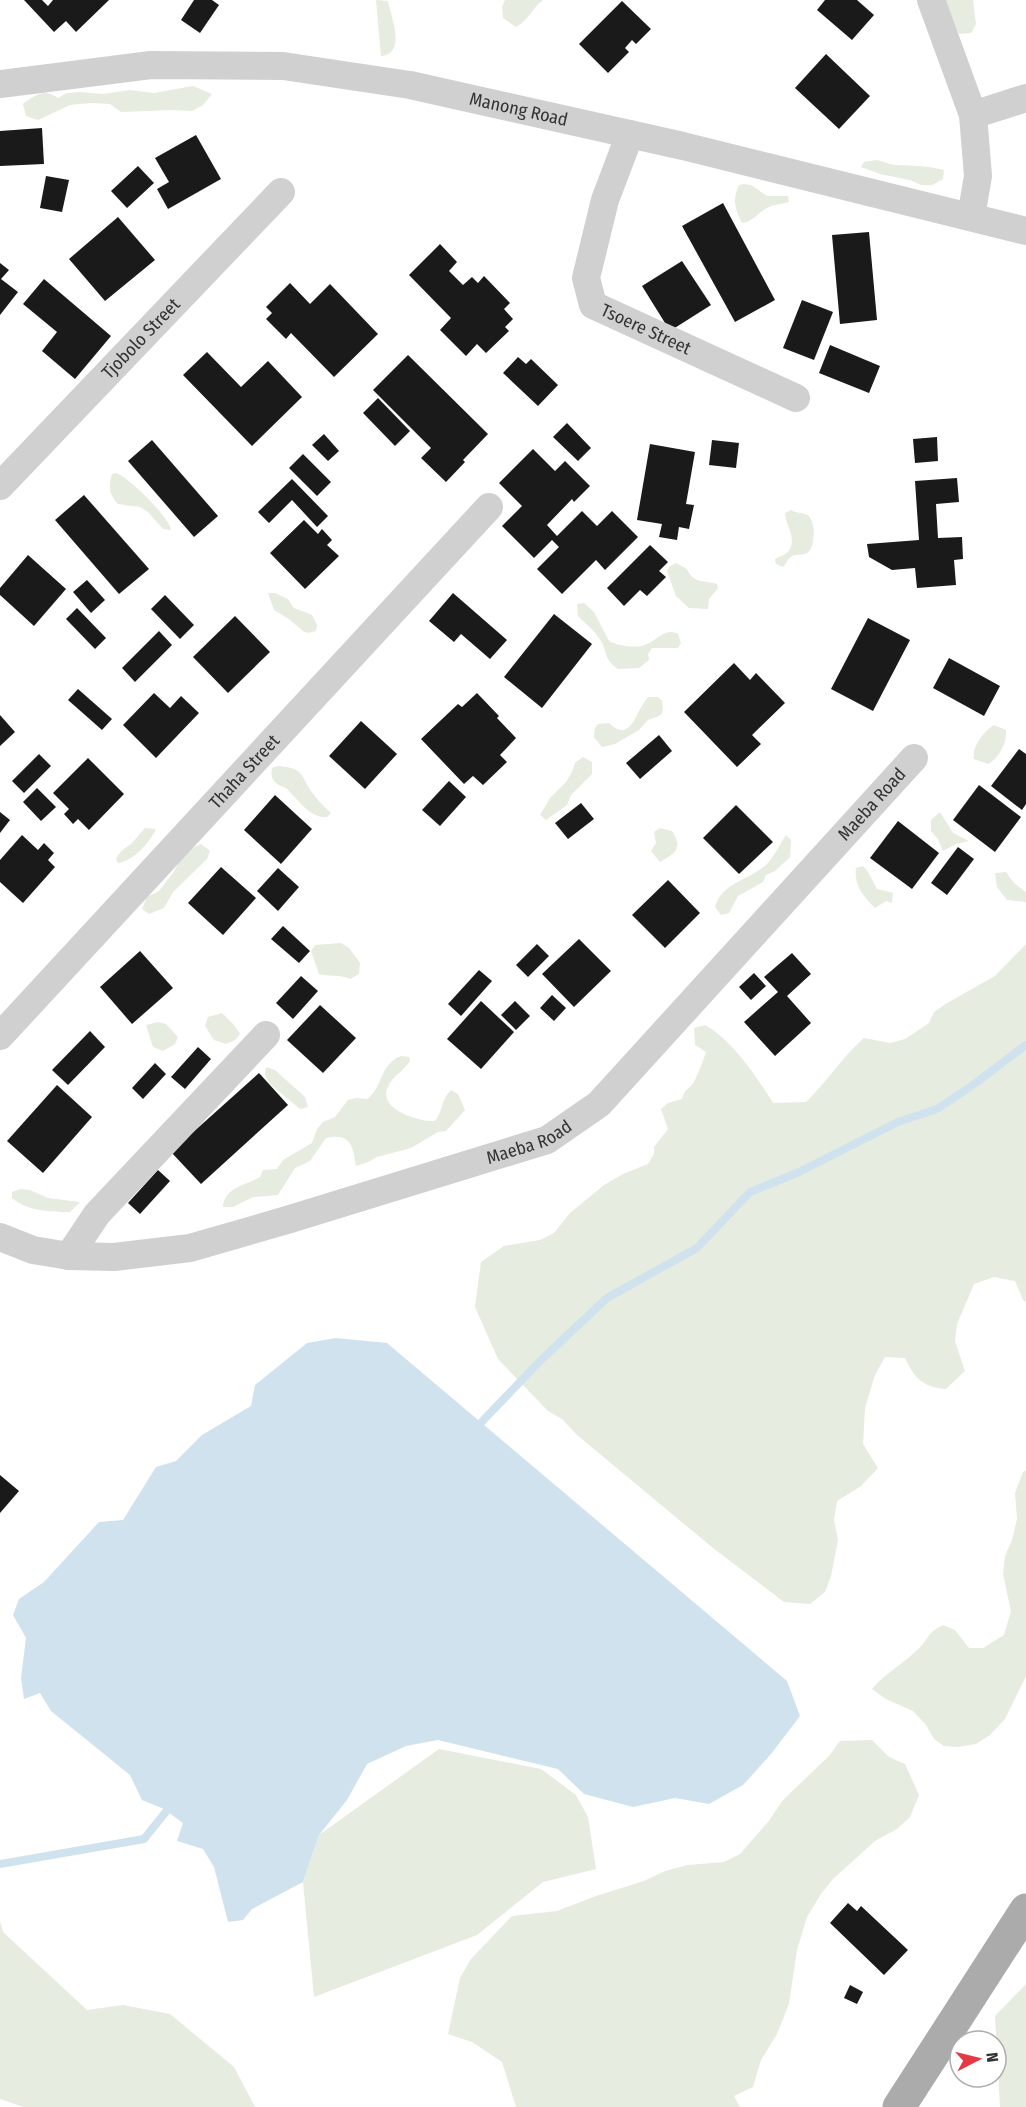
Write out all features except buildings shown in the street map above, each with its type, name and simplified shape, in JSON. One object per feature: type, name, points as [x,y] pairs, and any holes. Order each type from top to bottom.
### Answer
[{"type":"main road","points":[[899,2107],[1026,1910]]},
{"type":"street","points":[[931,0],[973,116],[978,176],[971,217]]},
{"type":"street","name":"Manong Road","points":[[0,84],[151,65],[283,66],[410,85],[630,134],[1026,231]]},
{"type":"street","points":[[973,116],[1026,98]]},
{"type":"street","name":"Tsoere Street","points":[[630,134],[605,200],[586,278],[593,305],[796,398]]},
{"type":"street","name":"Tjobolo Street","points":[[0,486],[281,192]]},
{"type":"street","name":"Thaha Street","points":[[0,1036],[489,507]]},
{"type":"street","name":"Maeba Road","points":[[0,1237],[33,1250],[69,1256],[114,1257],[190,1248],[547,1140],[599,1104],[914,758]]},
{"type":"street","points":[[69,1256],[97,1214],[266,1035]]},
{"type":"shaded area","points":[[376,0],[388,1],[395,34],[393,49],[389,54],[381,56]]},
{"type":"shaded area","points":[[505,0],[543,0],[516,27],[503,18],[502,7]]},
{"type":"shaded area","points":[[945,0],[973,0],[976,24],[971,33],[959,34]]},
{"type":"shaded area","points":[[193,86],[212,94],[203,105],[192,111],[121,112],[110,104],[90,103],[70,105],[38,120],[26,116],[23,104],[44,93],[58,98],[67,93],[102,94],[130,90],[154,93]]},
{"type":"shaded area","points":[[876,160],[895,165],[925,166],[944,170],[943,179],[932,185],[921,185],[861,167],[864,162]]},
{"type":"shaded area","points":[[739,185],[751,185],[767,196],[788,196],[789,202],[769,207],[749,221],[742,223],[735,200]]},
{"type":"shaded area","points":[[116,473],[148,498],[164,517],[171,530],[163,529],[148,512],[140,507],[118,504],[111,494],[110,487],[112,474]]},
{"type":"shaded area","points":[[791,510],[809,516],[813,528],[812,547],[804,554],[789,558],[783,567],[776,564],[775,559],[788,552],[791,547],[792,538],[785,513]]},
{"type":"shaded area","points":[[676,563],[687,569],[692,577],[699,581],[717,584],[718,588],[709,599],[708,609],[689,608],[676,596],[667,571]]},
{"type":"shaded area","points":[[268,593],[275,593],[288,599],[294,608],[312,615],[317,625],[316,631],[308,633],[303,631],[274,610]]},
{"type":"shaded area","points":[[584,603],[594,612],[609,641],[613,643],[643,646],[662,635],[673,632],[678,634],[681,643],[678,648],[652,648],[648,654],[649,660],[639,668],[618,669],[608,659],[599,637],[578,616],[577,604]]},
{"type":"shaded area","points":[[649,697],[658,697],[662,701],[661,715],[648,720],[639,730],[615,744],[602,747],[594,737],[598,724],[609,723],[617,729],[624,730],[633,722]]},
{"type":"shaded area","points":[[994,725],[1006,730],[1006,735],[999,754],[988,764],[974,759],[974,750],[986,731]]},
{"type":"shaded area","points":[[583,757],[592,762],[592,774],[571,795],[567,805],[546,820],[540,815],[550,798],[565,783],[575,763]]},
{"type":"shaded area","points":[[278,766],[298,771],[316,797],[331,813],[327,817],[315,815],[287,789],[276,783],[272,777],[272,768]]},
{"type":"shaded area","points":[[940,812],[953,833],[969,841],[956,844],[943,851],[938,839],[931,831],[931,820]]},
{"type":"shaded area","points":[[145,828],[156,829],[149,840],[130,859],[118,863],[116,859],[122,850],[131,844]]},
{"type":"shaded area","points":[[660,828],[672,831],[677,846],[674,853],[660,862],[651,851],[656,843],[654,832]]},
{"type":"shaded area","points":[[786,835],[791,840],[790,857],[775,871],[766,875],[763,882],[738,896],[729,913],[721,915],[715,907],[724,892],[768,863]]},
{"type":"shaded area","points":[[201,844],[210,851],[207,859],[173,892],[164,908],[149,914],[142,909],[147,897],[159,891],[185,852]]},
{"type":"shaded area","points":[[863,866],[877,889],[893,893],[892,903],[886,901],[875,908],[867,899],[856,880],[856,868]]},
{"type":"shaded area","points":[[1006,872],[1014,883],[1026,892],[1026,902],[1007,900],[997,887],[995,873]]},
{"type":"shaded area","points":[[341,943],[349,948],[360,963],[359,974],[350,979],[319,974],[311,951],[315,945]]},
{"type":"shaded area","points":[[1026,944],[1026,1302],[1015,1281],[994,1277],[974,1284],[957,1324],[955,1341],[965,1371],[946,1389],[921,1381],[916,1377],[905,1358],[885,1357],[875,1375],[865,1408],[863,1444],[878,1468],[861,1486],[837,1501],[834,1520],[838,1540],[831,1576],[825,1592],[810,1604],[784,1602],[713,1548],[577,1435],[562,1419],[548,1411],[498,1359],[475,1307],[481,1262],[504,1246],[540,1240],[554,1233],[570,1213],[604,1185],[648,1164],[654,1154],[654,1147],[668,1129],[661,1109],[668,1103],[682,1099],[695,1080],[705,1056],[706,1052],[695,1045],[694,1028],[705,1025],[725,1040],[752,1071],[773,1103],[806,1102],[864,1038],[890,1043],[905,1039],[929,1023],[934,1012],[995,976]]},
{"type":"shaded area","points":[[222,1013],[240,1034],[235,1040],[226,1044],[214,1040],[205,1026],[208,1017]]},
{"type":"shaded area","points":[[158,1022],[166,1024],[178,1037],[175,1044],[163,1051],[153,1047],[146,1025]]},
{"type":"shaded area","points":[[401,1056],[409,1057],[410,1061],[390,1083],[386,1095],[388,1102],[401,1113],[435,1121],[451,1090],[458,1094],[465,1110],[446,1131],[438,1132],[411,1148],[377,1157],[356,1166],[349,1142],[340,1137],[326,1138],[310,1161],[295,1168],[278,1195],[253,1197],[233,1207],[223,1207],[224,1200],[232,1191],[260,1177],[263,1170],[277,1169],[283,1160],[312,1143],[317,1129],[323,1122],[335,1117],[348,1100],[367,1099],[376,1089],[389,1064]]},
{"type":"shaded area","points":[[266,1067],[275,1070],[305,1097],[308,1107],[300,1109],[269,1083],[265,1074]]},
{"type":"shaded area","points":[[21,1189],[30,1190],[48,1198],[80,1202],[70,1212],[40,1210],[25,1206],[12,1198],[12,1192]]},
{"type":"shaded area","points":[[1026,1470],[1026,1676],[1005,1719],[990,1735],[976,1744],[958,1747],[944,1746],[934,1739],[926,1725],[913,1711],[886,1699],[872,1689],[882,1678],[911,1656],[933,1631],[943,1625],[955,1630],[969,1648],[983,1648],[1004,1635],[1011,1611],[1003,1574],[1005,1556],[1017,1519],[1015,1493],[1023,1472]]},
{"type":"shaded area","points":[[872,1740],[889,1757],[905,1764],[919,1795],[910,1817],[897,1829],[875,1841],[833,1879],[807,1917],[797,1950],[789,2004],[777,2034],[761,2060],[753,2087],[734,2096],[740,2107],[516,2107],[502,2062],[472,2042],[448,2034],[460,1978],[471,1959],[512,1916],[557,1911],[644,1881],[665,1871],[688,1865],[724,1862],[740,1854],[768,1822],[783,1800],[829,1756],[840,1741]]},
{"type":"shaded area","points":[[439,1749],[541,1769],[576,1795],[588,1817],[596,1869],[543,1882],[477,1935],[314,1997],[303,1882],[319,1835]]},
{"type":"shaded area","points":[[0,1921],[3,1932],[87,2010],[123,2005],[170,2014],[234,2067],[255,2107],[23,2107],[0,2099]]},
{"type":"shaded area","points":[[1026,1984],[1026,2107],[1000,2107],[999,2089],[1008,2089],[1008,2029],[996,2029],[995,2016]]},
{"type":"water","points":[[336,1338],[387,1343],[787,1681],[800,1716],[771,1754],[743,1785],[709,1804],[675,1798],[633,1807],[584,1794],[558,1769],[438,1740],[406,1746],[367,1764],[347,1800],[319,1835],[303,1882],[252,1909],[243,1920],[228,1922],[214,1867],[203,1849],[177,1841],[183,1823],[164,1809],[142,1800],[130,1775],[51,1711],[40,1693],[24,1699],[21,1678],[26,1638],[13,1615],[19,1599],[44,1582],[99,1522],[123,1520],[156,1467],[176,1461],[202,1435],[251,1406],[255,1385],[307,1343]]},
{"type":"waterway","points":[[473,1431],[541,1360],[607,1298],[697,1248],[750,1192],[797,1173],[898,1122],[937,1109],[1026,1045]]},
{"type":"waterway","points":[[0,1864],[144,1839],[173,1803]]}]
